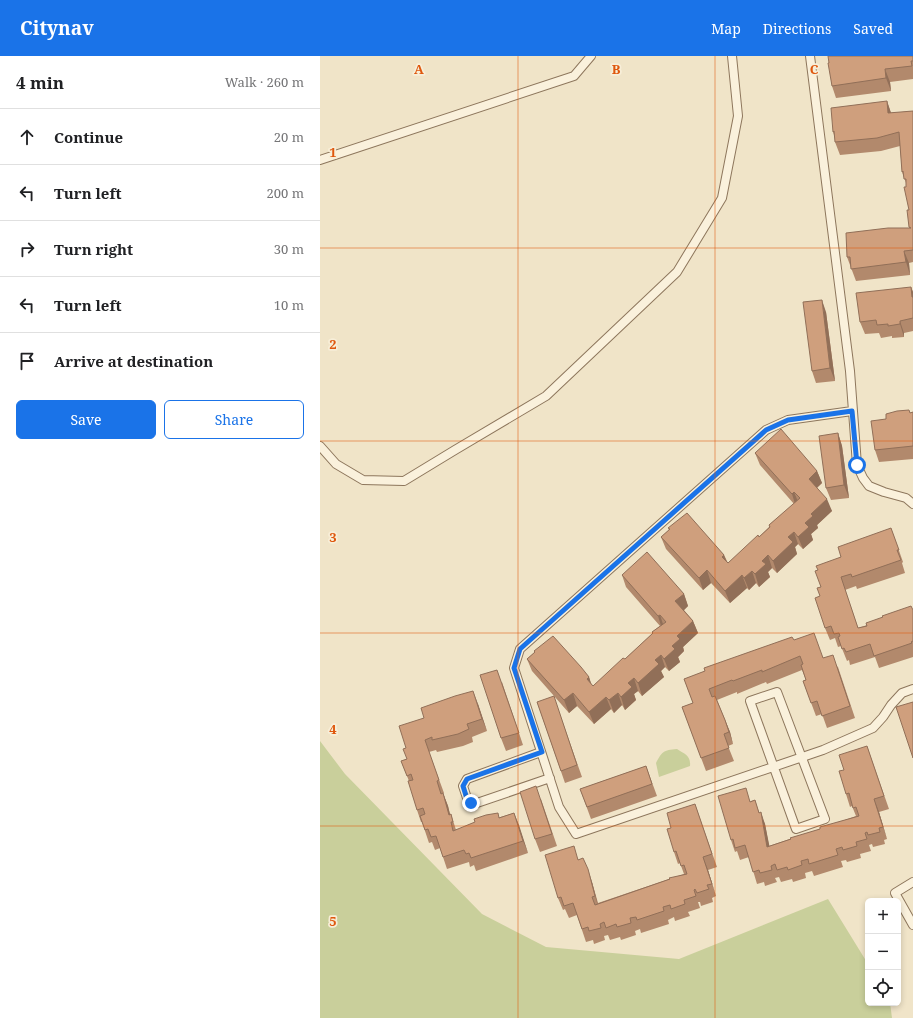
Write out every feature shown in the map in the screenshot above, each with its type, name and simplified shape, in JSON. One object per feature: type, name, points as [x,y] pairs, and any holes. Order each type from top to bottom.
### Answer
[{"type":"lane","points":[[320,160],[574,76],[591,56]]},
{"type":"lane","points":[[320,446],[336,464],[363,480],[404,481],[546,396],[677,272],[722,198],[738,116],[732,56]]},
{"type":"lane","points":[[810,56],[849,363],[857,465],[863,478],[869,486],[906,498],[913,504]]},
{"type":"lane","points":[[852,411],[788,420],[766,430],[520,649],[514,668],[559,807],[576,834],[823,750],[873,728],[883,717],[890,704],[902,693],[913,689]]},
{"type":"lane","points":[[777,692],[802,758],[825,819],[796,829],[750,701],[777,692]]},
{"type":"lane","points":[[542,752],[467,779],[463,786],[468,802],[474,804],[550,778]]},
{"type":"lane","points":[[913,882],[895,893],[913,925]]},
{"type":"green space","points":[[320,741],[345,774],[482,914],[546,947],[679,959],[828,899],[865,959],[865,1006],[890,1006],[892,1018],[320,1018]]},
{"type":"green space","points":[[677,749],[685,754],[690,760],[690,766],[659,777],[656,763],[660,756],[666,751]]},
{"type":"building","points":[[828,56],[913,56],[913,61],[911,61],[912,66],[885,69],[886,78],[832,86]]},
{"type":"building","points":[[887,101],[888,113],[913,111],[913,250],[904,251],[906,262],[851,269],[850,257],[847,257],[846,233],[888,228],[911,228],[909,227],[907,210],[909,210],[904,187],[906,187],[906,179],[904,179],[903,171],[902,172],[899,132],[877,138],[835,142],[831,108]]},
{"type":"building","points":[[911,287],[913,297],[913,318],[900,321],[900,324],[888,326],[888,324],[877,325],[876,320],[860,322],[856,293]]},
{"type":"building","points":[[822,300],[830,368],[812,371],[803,302]]},
{"type":"building","points":[[909,410],[910,413],[913,412],[913,446],[875,450],[871,421],[886,419],[886,414]]},
{"type":"building","points":[[781,429],[817,471],[809,479],[827,499],[811,514],[813,516],[805,523],[809,527],[798,537],[794,532],[788,537],[793,542],[773,561],[768,555],[762,561],[766,564],[755,574],[752,571],[744,578],[742,575],[725,591],[707,570],[699,578],[661,537],[670,529],[668,528],[687,513],[724,555],[722,557],[728,563],[758,535],[759,537],[770,527],[769,525],[800,498],[794,492],[792,494],[755,453]]},
{"type":"building","points":[[838,433],[844,485],[826,488],[819,436]]},
{"type":"building","points":[[891,528],[901,560],[852,577],[851,574],[841,577],[858,628],[867,626],[866,623],[883,617],[882,616],[911,606],[913,610],[913,641],[911,642],[912,643],[874,656],[870,644],[846,652],[844,648],[842,649],[838,637],[840,636],[839,633],[834,634],[831,626],[825,628],[815,598],[820,596],[817,588],[821,587],[815,571],[818,570],[816,566],[841,557],[838,547]]},
{"type":"building","points":[[647,552],[684,594],[675,601],[693,621],[677,636],[680,639],[672,646],[675,649],[664,659],[661,655],[655,660],[659,664],[638,683],[634,678],[628,683],[632,687],[621,697],[618,693],[609,700],[606,697],[589,712],[573,693],[564,700],[527,659],[535,652],[534,651],[553,636],[589,677],[587,679],[593,686],[623,658],[625,659],[653,633],[652,632],[666,622],[660,615],[658,616],[622,575]]},
{"type":"building","points":[[814,633],[823,658],[833,655],[850,706],[822,716],[817,701],[811,703],[803,681],[806,680],[801,665],[803,664],[800,656],[762,672],[762,670],[709,689],[712,697],[715,696],[725,720],[729,732],[724,734],[729,748],[701,758],[682,707],[693,703],[684,679],[705,671],[704,668],[792,637],[794,640]]},
{"type":"building","points":[[497,670],[519,733],[501,738],[480,675]]},
{"type":"building","points":[[473,691],[482,719],[467,724],[469,729],[458,734],[432,740],[432,737],[425,740],[439,780],[437,781],[441,794],[443,793],[449,815],[451,814],[453,831],[475,822],[474,819],[486,815],[498,813],[499,818],[514,813],[523,841],[471,858],[469,853],[466,854],[464,850],[443,857],[436,836],[431,837],[428,829],[425,830],[420,816],[425,814],[423,808],[417,810],[408,781],[413,780],[411,774],[407,776],[401,761],[407,759],[403,749],[406,748],[399,726],[424,718],[421,708]]},
{"type":"building","points":[[554,696],[577,765],[561,771],[537,702]]},
{"type":"building","points":[[913,702],[913,758],[896,707]]},
{"type":"building","points":[[867,746],[884,796],[874,799],[883,827],[879,828],[880,832],[868,835],[867,832],[865,833],[867,839],[856,842],[857,846],[843,850],[842,847],[836,849],[838,855],[809,864],[808,859],[801,861],[802,865],[788,870],[787,867],[777,870],[775,864],[771,866],[772,870],[760,873],[759,870],[753,872],[745,845],[735,848],[733,839],[731,840],[718,796],[746,788],[750,802],[755,800],[759,813],[761,812],[767,847],[791,839],[790,838],[820,829],[820,827],[859,816],[856,807],[853,808],[849,793],[846,794],[839,771],[844,770],[839,755]]},
{"type":"building","points":[[646,766],[652,784],[587,807],[580,789]]},
{"type":"building","points":[[536,786],[552,834],[535,839],[520,792]]},
{"type":"building","points":[[695,804],[712,854],[703,857],[712,884],[707,885],[709,889],[697,893],[695,889],[696,896],[684,900],[685,904],[671,909],[670,905],[663,907],[664,911],[637,920],[636,917],[630,918],[631,923],[617,927],[616,924],[606,928],[604,922],[600,924],[601,928],[589,931],[588,927],[582,929],[573,903],[564,906],[561,897],[558,898],[545,855],[574,846],[578,860],[583,858],[588,869],[595,896],[592,897],[595,905],[670,879],[669,878],[687,874],[684,865],[681,866],[676,851],[674,852],[667,829],[671,828],[667,813]]},
{"type":"route","points":[[471,803],[468,802],[463,786],[467,779],[542,752],[514,668],[520,649],[766,430],[788,420],[852,411],[857,465]]}]
